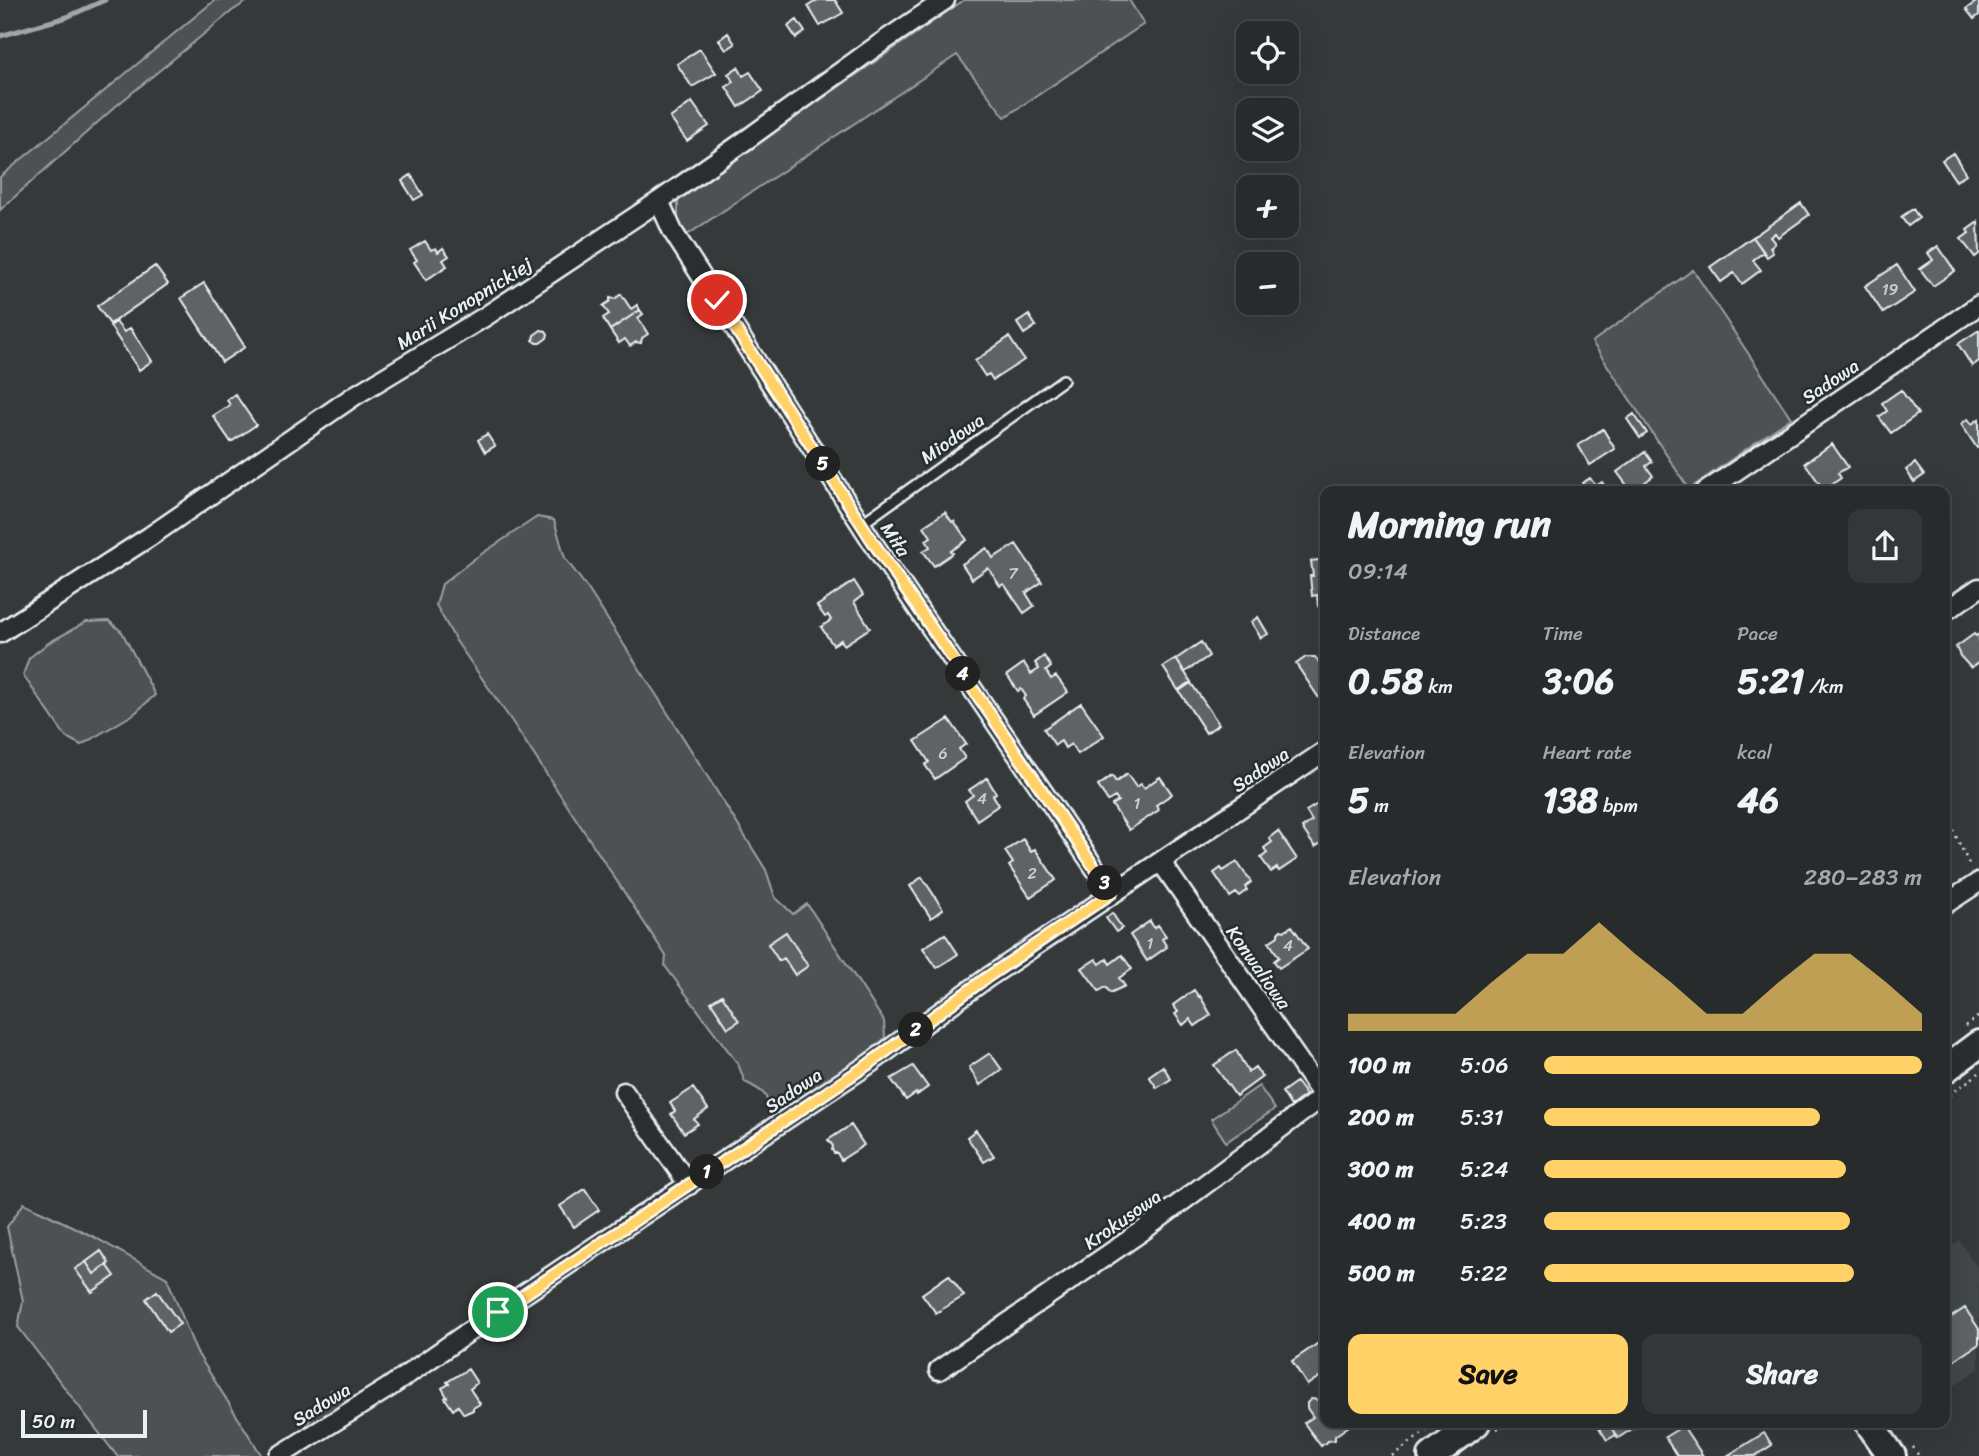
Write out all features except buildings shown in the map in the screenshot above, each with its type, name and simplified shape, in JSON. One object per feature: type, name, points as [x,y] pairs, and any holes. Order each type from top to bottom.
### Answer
[{"type":"main road","points":[[1950,1066],[1979,1044]]},
{"type":"main road","points":[[1432,1456],[1469,1428]]},
{"type":"main road","points":[[1872,1428],[1892,1456]]},
{"type":"street","name":"Marii Konopnickiej","points":[[0,634],[267,458],[355,396],[486,316],[659,201],[945,0]]},
{"type":"street","name":"Miła","points":[[659,201],[673,232],[861,524],[1112,893]]},
{"type":"street","name":"Sadowa","points":[[1714,486],[1979,305]]},
{"type":"street","points":[[1950,608],[1979,588]]},
{"type":"street","name":"Sadowa","points":[[279,1456],[388,1388],[869,1064],[986,978],[1320,754]]},
{"type":"street","name":"Konwaliowa","points":[[1161,862],[1320,1090]]},
{"type":"street","points":[[1950,901],[1979,882]]},
{"type":"street","points":[[624,1092],[688,1185]]},
{"type":"street","name":"Krokusowa","points":[[939,1370],[1141,1232],[1320,1099]]},
{"type":"lane","name":"Miodowa","points":[[861,524],[1063,380]]},
{"type":"path","points":[[1950,824],[1979,882]]},
{"type":"path","points":[[1950,1095],[1979,1073]]},
{"type":"path","points":[[1392,1456],[1430,1428]]},
{"type":"shaded area","points":[[215,0],[249,0],[116,106],[0,210],[0,177]]},
{"type":"shaded area","points":[[964,0],[1129,0],[1144,24],[1005,117],[957,55],[687,235],[678,221],[678,201]]},
{"type":"shaded area","points":[[1693,270],[1791,418],[1693,486],[1687,486],[1592,342]]},
{"type":"shaded area","points":[[537,517],[554,520],[565,558],[659,699],[766,870],[775,897],[793,914],[807,904],[884,1021],[885,1038],[869,1055],[775,1118],[764,1094],[745,1082],[738,1064],[665,966],[666,956],[456,641],[436,605],[442,584]]},
{"type":"shaded area","points":[[109,621],[122,632],[155,695],[134,714],[81,745],[66,737],[23,675],[29,658],[48,643],[86,622]]},
{"type":"shaded area","points":[[1259,1086],[1275,1109],[1226,1142],[1211,1119]]},
{"type":"shaded area","points":[[24,1203],[94,1237],[167,1278],[196,1351],[262,1456],[117,1456],[18,1327],[23,1301],[7,1227]]},
{"type":"shaded area","points":[[1959,1240],[1979,1270],[1979,1369],[1950,1388],[1950,1247]]},
{"type":"shaded area","points":[[331,1390],[350,1401],[329,1419],[295,1441]]},
{"type":"waterway","points":[[0,36],[67,17],[105,0]]},
{"type":"route","points":[[498,1312],[869,1064],[986,978],[1112,893],[875,545],[717,300]]}]
